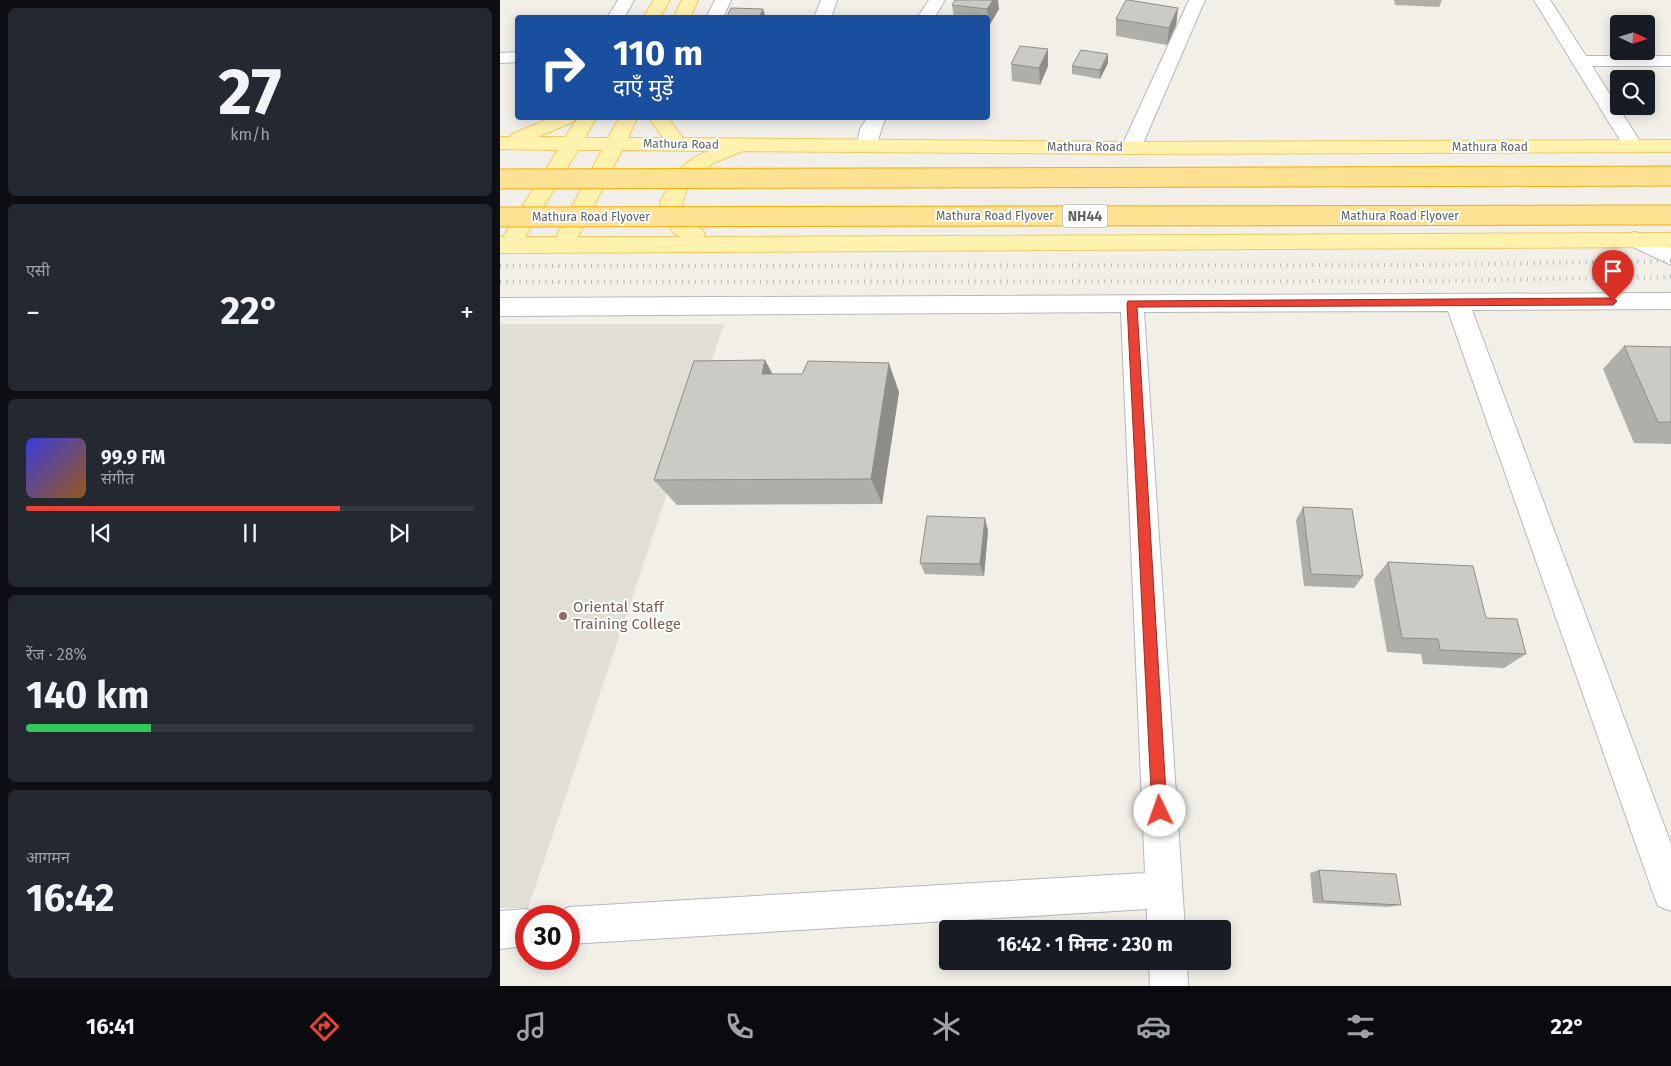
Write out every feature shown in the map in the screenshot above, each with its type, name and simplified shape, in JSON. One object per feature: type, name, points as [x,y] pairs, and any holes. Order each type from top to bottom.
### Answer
[{"type":"highway","points":[[500,179],[1671,176]]},
{"type":"highway","name":"Mathura Road Flyover","points":[[500,217],[1671,215]]},
{"type":"main road","points":[[503,143],[561,120]]},
{"type":"main road","points":[[505,245],[586,120]]},
{"type":"main road","points":[[563,245],[627,120]]},
{"type":"main road","points":[[659,120],[677,144]]},
{"type":"main road","name":"Mathura Road","points":[[503,143],[1131,148],[1671,146]]},
{"type":"main road","points":[[714,244],[679,227],[670,203],[681,179],[706,159],[742,145]]},
{"type":"main road","points":[[505,245],[1671,240]]},
{"type":"street","points":[[617,15],[626,0]]},
{"type":"street","points":[[716,15],[723,0]]},
{"type":"street","points":[[823,15],[829,0]]},
{"type":"street","points":[[927,15],[936,0]]},
{"type":"street","points":[[1131,148],[1196,0]]},
{"type":"street","points":[[1542,0],[1633,146]]},
{"type":"street","points":[[500,58],[515,58]]},
{"type":"street","points":[[1580,62],[1671,61]]},
{"type":"street","points":[[867,146],[870,129],[875,120]]},
{"type":"street","points":[[1635,240],[1671,257]]},
{"type":"street","points":[[500,307],[1671,301]]},
{"type":"street","points":[[1457,302],[1671,893]]},
{"type":"street","points":[[1132,304],[1166,920]]},
{"type":"street","points":[[580,925],[1164,890]]},
{"type":"street","points":[[500,930],[515,929]]},
{"type":"street","points":[[1168,970],[1169,986]]},
{"type":"shaded area","name":"Oriental Staff Training College","points":[[500,324],[724,324],[529,905],[515,905],[515,908],[500,908]]},
{"type":"building","points":[[955,0],[993,0],[987,9],[952,5]]},
{"type":"building","points":[[1126,0],[1178,8],[1169,28],[1116,19]]},
{"type":"building","points":[[731,8],[763,9],[760,15],[728,15]]},
{"type":"building","points":[[1020,46],[1048,49],[1039,68],[1011,64]]},
{"type":"building","points":[[1081,50],[1108,54],[1100,70],[1072,66]]},
{"type":"building","points":[[1624,346],[1671,347],[1671,422],[1658,422]]},
{"type":"building","points":[[765,360],[762,374],[802,374],[808,361],[889,363],[871,479],[654,480],[694,361]]},
{"type":"building","points":[[1303,507],[1352,509],[1363,576],[1311,574]]},
{"type":"building","points":[[927,516],[985,518],[980,564],[920,563]]},
{"type":"building","points":[[1388,562],[1473,566],[1486,618],[1517,619],[1526,654],[1440,650],[1438,639],[1402,638]]},
{"type":"building","points":[[1319,870],[1396,874],[1401,905],[1323,901]]},
{"type":"railway","points":[[500,266],[1420,265],[1671,261]]},
{"type":"railway","points":[[500,282],[1425,281],[1671,277]]},
{"type":"place","name":"Oriental Staff Training College","points":[[563,616]]},
{"type":"route","points":[[1160,811],[1132,304],[1613,301]]}]
